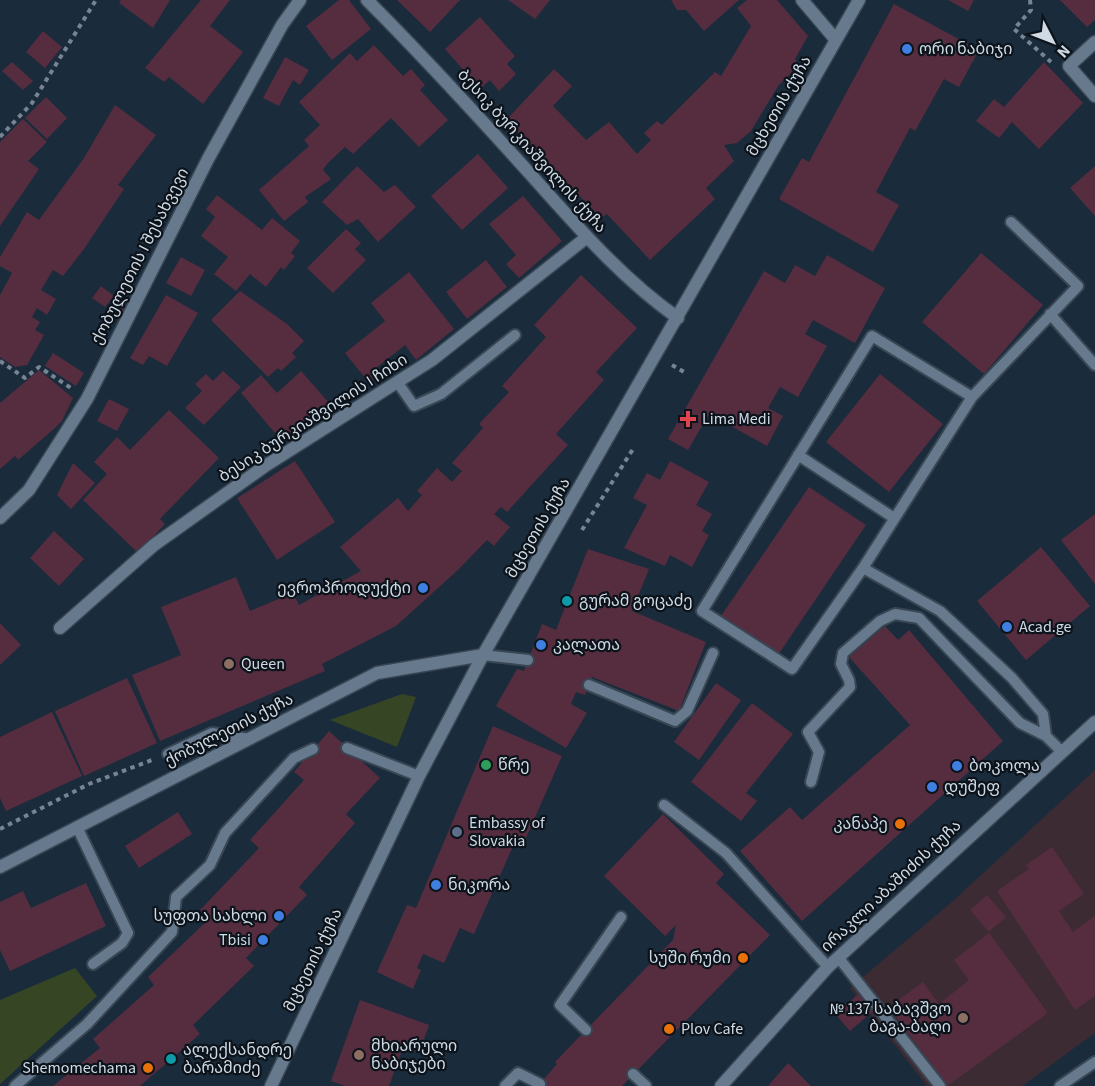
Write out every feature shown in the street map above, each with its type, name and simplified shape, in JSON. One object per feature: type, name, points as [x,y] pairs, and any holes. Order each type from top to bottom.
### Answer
[{"type":"street","name":"ქობულეთის I შესახვევი","points":[[0,518],[29,490],[87,399],[208,159],[282,25],[300,0]]},
{"type":"street","name":"ბესიკ ბურკიაშვილის ქუჩა","points":[[367,0],[427,60],[587,237],[653,300],[678,318]]},
{"type":"street","points":[[802,0],[836,40]]},
{"type":"street","name":"მცხეთის ქუჩა","points":[[271,1086],[419,776],[483,655],[859,0]]},
{"type":"street","points":[[1095,42],[1069,66],[1095,96]]},
{"type":"street","name":"ბესიკ ბურკიაშვილის I ჩიხი","points":[[60,628],[154,545],[265,466],[432,360],[587,237]]},
{"type":"street","name":"ქობულეთის ქუჩა","points":[[0,867],[377,673],[483,655]]},
{"type":"street","name":"ირაკლი აბაშიძის ქუჩა","points":[[721,1086],[838,957],[1095,722]]},
{"type":"lane","points":[[972,397],[872,336],[702,611],[792,669],[863,568],[972,397],[1078,286],[1011,222]]},
{"type":"lane","points":[[1050,314],[1095,365]]},
{"type":"lane","points":[[398,383],[414,406],[441,394],[515,335]]},
{"type":"lane","points":[[798,455],[894,518]]},
{"type":"lane","points":[[863,568],[940,610],[1020,687],[1043,714],[1046,736]]},
{"type":"lane","points":[[811,782],[819,752],[808,732],[850,687],[841,664],[843,653],[879,621],[895,614],[920,618],[1020,723],[1046,736],[1062,752]]},
{"type":"lane","points":[[589,685],[675,721],[687,711],[713,653]]},
{"type":"lane","points":[[483,655],[528,660]]},
{"type":"lane","points":[[164,755],[212,733],[249,738]]},
{"type":"lane","points":[[347,748],[419,776]]},
{"type":"lane","points":[[15,1086],[87,1024],[172,932],[176,897],[210,865],[225,833],[294,758],[313,749]]},
{"type":"lane","points":[[664,805],[726,853],[828,967]]},
{"type":"lane","points":[[77,827],[128,933],[122,943],[93,964]]},
{"type":"lane","points":[[586,1030],[560,1005],[621,917]]},
{"type":"lane","points":[[838,957],[940,1086]]},
{"type":"lane","points":[[1060,1086],[1095,1062]]},
{"type":"lane","points":[[505,1086],[518,1073],[540,1084]]},
{"type":"lane","points":[[633,1074],[646,1086]]},
{"type":"path","points":[[0,137],[32,103],[96,0]]},
{"type":"path","points":[[1030,0],[1031,10],[1014,29],[1048,62]]},
{"type":"path","points":[[0,361],[25,378],[39,368],[87,399]]},
{"type":"path","points":[[579,534],[633,449]]},
{"type":"path","points":[[0,829],[89,784],[164,755]]},
{"type":"shaded area","points":[[1095,770],[1095,1033],[1022,1086],[927,1086],[850,988],[953,901]]},
{"type":"green space","points":[[402,694],[416,697],[397,747],[330,720]]},
{"type":"green space","points":[[75,968],[97,996],[0,1084],[0,1000]]},
{"type":"building","points":[[121,0],[170,0],[153,28],[119,3]]},
{"type":"building","points":[[201,0],[230,0],[210,26],[243,52],[203,104],[169,77],[164,82],[145,68]]},
{"type":"building","points":[[339,0],[349,0],[371,29],[332,60],[306,26]]},
{"type":"building","points":[[397,0],[460,0],[430,32]]},
{"type":"building","points":[[508,0],[550,0],[535,19]]},
{"type":"building","points":[[671,0],[739,0],[704,31],[686,10],[677,10]]},
{"type":"building","points":[[747,0],[777,0],[808,36],[795,59],[799,65],[778,86],[751,131],[737,143],[724,145],[734,161],[706,188],[715,199],[650,260],[607,214],[601,218],[506,120],[554,69],[572,86],[553,106],[586,140],[609,122],[637,154],[651,140],[644,133],[657,121],[662,125],[715,72],[721,76],[751,26],[737,8]]},
{"type":"building","points":[[948,0],[974,0],[968,11]]},
{"type":"building","points":[[1060,0],[1095,0],[1095,20],[1087,27]]},
{"type":"building","points":[[894,4],[979,50],[959,87],[944,79],[915,131],[910,128],[876,192],[899,205],[873,252],[779,199],[802,158],[809,162]]},
{"type":"building","points":[[480,17],[515,56],[507,64],[516,74],[499,91],[490,80],[480,89],[445,49]]},
{"type":"building","points":[[43,31],[62,47],[45,68],[26,52]]},
{"type":"building","points":[[374,45],[403,76],[411,69],[425,85],[420,90],[448,120],[419,147],[391,118],[353,154],[345,147],[327,164],[323,170],[331,179],[305,197],[308,202],[284,221],[259,190],[309,146],[304,140],[320,125],[299,102],[350,53],[357,61]]},
{"type":"building","points":[[285,57],[309,70],[300,85],[293,80],[279,106],[263,98]]},
{"type":"building","points":[[12,62],[33,81],[23,90],[2,71]]},
{"type":"building","points":[[1044,62],[1083,103],[1039,149],[1012,122],[999,138],[976,121],[994,99],[1004,107]]},
{"type":"building","points":[[46,97],[67,118],[47,139],[25,118]]},
{"type":"building","points":[[115,105],[156,135],[118,185],[124,189],[84,249],[63,276],[53,270],[41,290],[56,299],[47,315],[37,308],[32,317],[40,322],[35,330],[44,335],[27,365],[15,367],[0,357],[0,295],[12,273],[0,266],[0,257],[27,212],[39,220],[84,158]]},
{"type":"building","points":[[23,119],[47,142],[28,161],[39,169],[0,226],[0,142]]},
{"type":"building","points":[[478,154],[508,188],[462,230],[431,196]]},
{"type":"building","points":[[357,166],[384,192],[395,185],[416,207],[378,242],[358,219],[347,225],[322,202]]},
{"type":"building","points":[[1095,166],[1095,216],[1070,188]]},
{"type":"building","points":[[217,195],[262,230],[272,218],[300,241],[291,253],[295,256],[284,270],[281,267],[266,287],[250,274],[236,291],[214,274],[228,257],[201,236],[215,217],[206,209]]},
{"type":"building","points":[[523,196],[562,241],[519,278],[506,264],[516,255],[489,224]]},
{"type":"building","points":[[346,229],[361,243],[355,249],[366,260],[333,293],[307,268]]},
{"type":"building","points":[[981,253],[1043,305],[984,374],[922,322]]},
{"type":"building","points":[[827,255],[885,288],[855,343],[813,320],[805,334],[827,346],[798,397],[780,387],[768,408],[783,416],[767,446],[709,414],[688,450],[668,439],[764,271],[785,283],[795,265],[815,276]]},
{"type":"building","points":[[181,257],[205,270],[191,296],[166,283]]},
{"type":"building","points":[[486,260],[507,287],[467,319],[446,292]]},
{"type":"building","points":[[409,272],[454,329],[416,360],[405,345],[376,368],[381,374],[369,383],[345,353],[385,321],[371,303]]},
{"type":"building","points":[[581,275],[637,328],[596,372],[604,380],[556,434],[568,445],[507,512],[501,507],[494,514],[510,527],[494,546],[487,540],[458,570],[396,626],[322,664],[325,671],[160,741],[132,675],[181,655],[161,607],[236,577],[250,611],[293,593],[299,605],[361,571],[340,547],[398,498],[408,511],[422,495],[417,491],[437,468],[452,482],[462,471],[452,463],[483,428],[479,424],[509,392],[502,386],[546,337],[534,325]]},
{"type":"building","points":[[101,286],[114,296],[105,307],[92,298]]},
{"type":"building","points":[[240,291],[287,324],[304,341],[292,353],[296,357],[281,371],[278,368],[268,377],[211,320]]},
{"type":"building","points":[[166,295],[198,313],[167,366],[149,356],[143,365],[130,358]]},
{"type":"building","points":[[116,296],[127,302],[119,318],[108,313]]},
{"type":"building","points":[[53,353],[84,373],[76,386],[45,366]]},
{"type":"building","points":[[39,370],[73,398],[62,421],[55,428],[18,460],[15,456],[0,469],[0,403]]},
{"type":"building","points":[[223,371],[241,387],[204,425],[185,408],[202,391],[195,384],[206,374],[213,381]]},
{"type":"building","points":[[301,371],[330,404],[291,439],[281,428],[275,433],[241,393],[261,375],[277,393]]},
{"type":"building","points":[[880,374],[943,424],[889,492],[826,442]]},
{"type":"building","points":[[109,399],[129,409],[117,431],[97,421]]},
{"type":"building","points":[[169,410],[219,458],[160,519],[165,524],[138,553],[83,500],[107,474],[94,462],[117,437],[130,450]]},
{"type":"building","points":[[295,461],[335,522],[277,560],[237,498]]},
{"type":"building","points":[[670,461],[709,482],[696,505],[712,514],[702,531],[709,535],[692,567],[670,555],[665,566],[624,548],[647,505],[633,498],[647,473],[660,480]]},
{"type":"building","points":[[73,463],[95,483],[71,509],[57,495]]},
{"type":"building","points":[[809,487],[866,525],[778,655],[721,616]]},
{"type":"building","points":[[1095,514],[1095,584],[1061,540]]},
{"type":"building","points":[[54,531],[84,559],[59,586],[30,558]]},
{"type":"building","points":[[1041,547],[1090,606],[1026,660],[977,601]]},
{"type":"building","points":[[588,549],[649,569],[632,611],[706,642],[679,711],[592,677],[585,695],[576,692],[571,704],[587,713],[566,748],[496,706],[517,669],[524,671],[542,624],[556,630]]},
{"type":"building","points":[[0,623],[21,645],[0,665]]},
{"type":"building","points":[[885,626],[898,640],[909,630],[1003,741],[802,921],[740,851],[790,807],[802,820],[910,725],[849,657]]},
{"type":"building","points":[[127,678],[157,743],[84,776],[55,711]]},
{"type":"building","points":[[716,683],[741,700],[699,760],[674,742]]},
{"type":"building","points":[[752,703],[793,734],[746,793],[757,801],[741,821],[691,782]]},
{"type":"building","points":[[52,712],[82,776],[6,811],[0,798],[0,737]]},
{"type":"building","points":[[493,726],[562,756],[522,847],[514,844],[474,934],[460,928],[444,963],[423,954],[417,968],[421,970],[413,989],[377,972],[407,905],[416,908]]},
{"type":"building","points":[[329,731],[380,778],[346,814],[355,823],[299,887],[307,895],[246,958],[254,966],[193,1025],[200,1034],[140,1086],[53,1086],[100,1048],[93,1039],[154,985],[148,977],[209,919],[200,910],[259,848],[250,840],[304,780],[294,772]]},
{"type":"building","points":[[178,812],[192,834],[139,868],[125,846]]},
{"type":"building","points":[[663,814],[724,874],[716,883],[770,935],[622,1086],[538,1086],[557,1064],[555,1062],[673,940],[676,925],[665,936],[604,876]]},
{"type":"building","points":[[1052,847],[1084,894],[1059,911],[1073,932],[1095,916],[1095,996],[1075,1010],[997,891],[1029,869],[1026,865]]},
{"type":"building","points":[[86,883],[106,926],[10,971],[0,950],[0,902],[23,891],[31,908]]},
{"type":"building","points":[[987,895],[1006,917],[989,932],[970,910]]},
{"type":"building","points":[[989,933],[1048,1013],[947,1086],[889,1007],[923,982],[939,1004],[969,980],[954,960]]},
{"type":"building","points":[[858,994],[873,1011],[850,1031],[836,1015]]},
{"type":"building","points":[[360,1000],[429,1025],[419,1053],[403,1047],[389,1086],[345,1086],[331,1081]]},
{"type":"building","points":[[788,1063],[811,1086],[768,1086]]},
{"type":"place","name":"ორი ნაბიჯი","points":[[907,49]]},
{"type":"place","name":"Lima Medi","points":[[688,419]]},
{"type":"place","name":"ევროპროდუქტი","points":[[423,588]]},
{"type":"place","name":"გურამ გოცაძე","points":[[567,601]]},
{"type":"place","name":"Acad.ge","points":[[1007,627]]},
{"type":"place","name":"კალათა","points":[[541,645]]},
{"type":"place","name":"Queen","points":[[229,664]]},
{"type":"place","name":"წრე","points":[[486,765]]},
{"type":"place","name":"ბოკოლა","points":[[957,766]]},
{"type":"place","name":"დუშეფ","points":[[932,787]]},
{"type":"place","name":"კანაპე","points":[[900,824]]},
{"type":"place","name":"Embassy of Slovakia","points":[[457,832]]},
{"type":"place","name":"ნიკორა","points":[[436,885]]},
{"type":"place","name":"სუფთა სახლი","points":[[279,916]]},
{"type":"place","name":"Tbisi","points":[[263,940]]},
{"type":"place","name":"სუში რუმი","points":[[743,958]]},
{"type":"place","name":"№ 137 საბავშვო ბაგა-ბაღი","points":[[963,1018]]},
{"type":"place","name":"Plov Cafe","points":[[669,1029]]},
{"type":"place","name":"მხიარული ნაბიჯები","points":[[359,1055]]},
{"type":"place","name":"ალექსანდრე ბარამიძე","points":[[171,1059]]},
{"type":"place","name":"Shemomechama","points":[[148,1068]]}]
